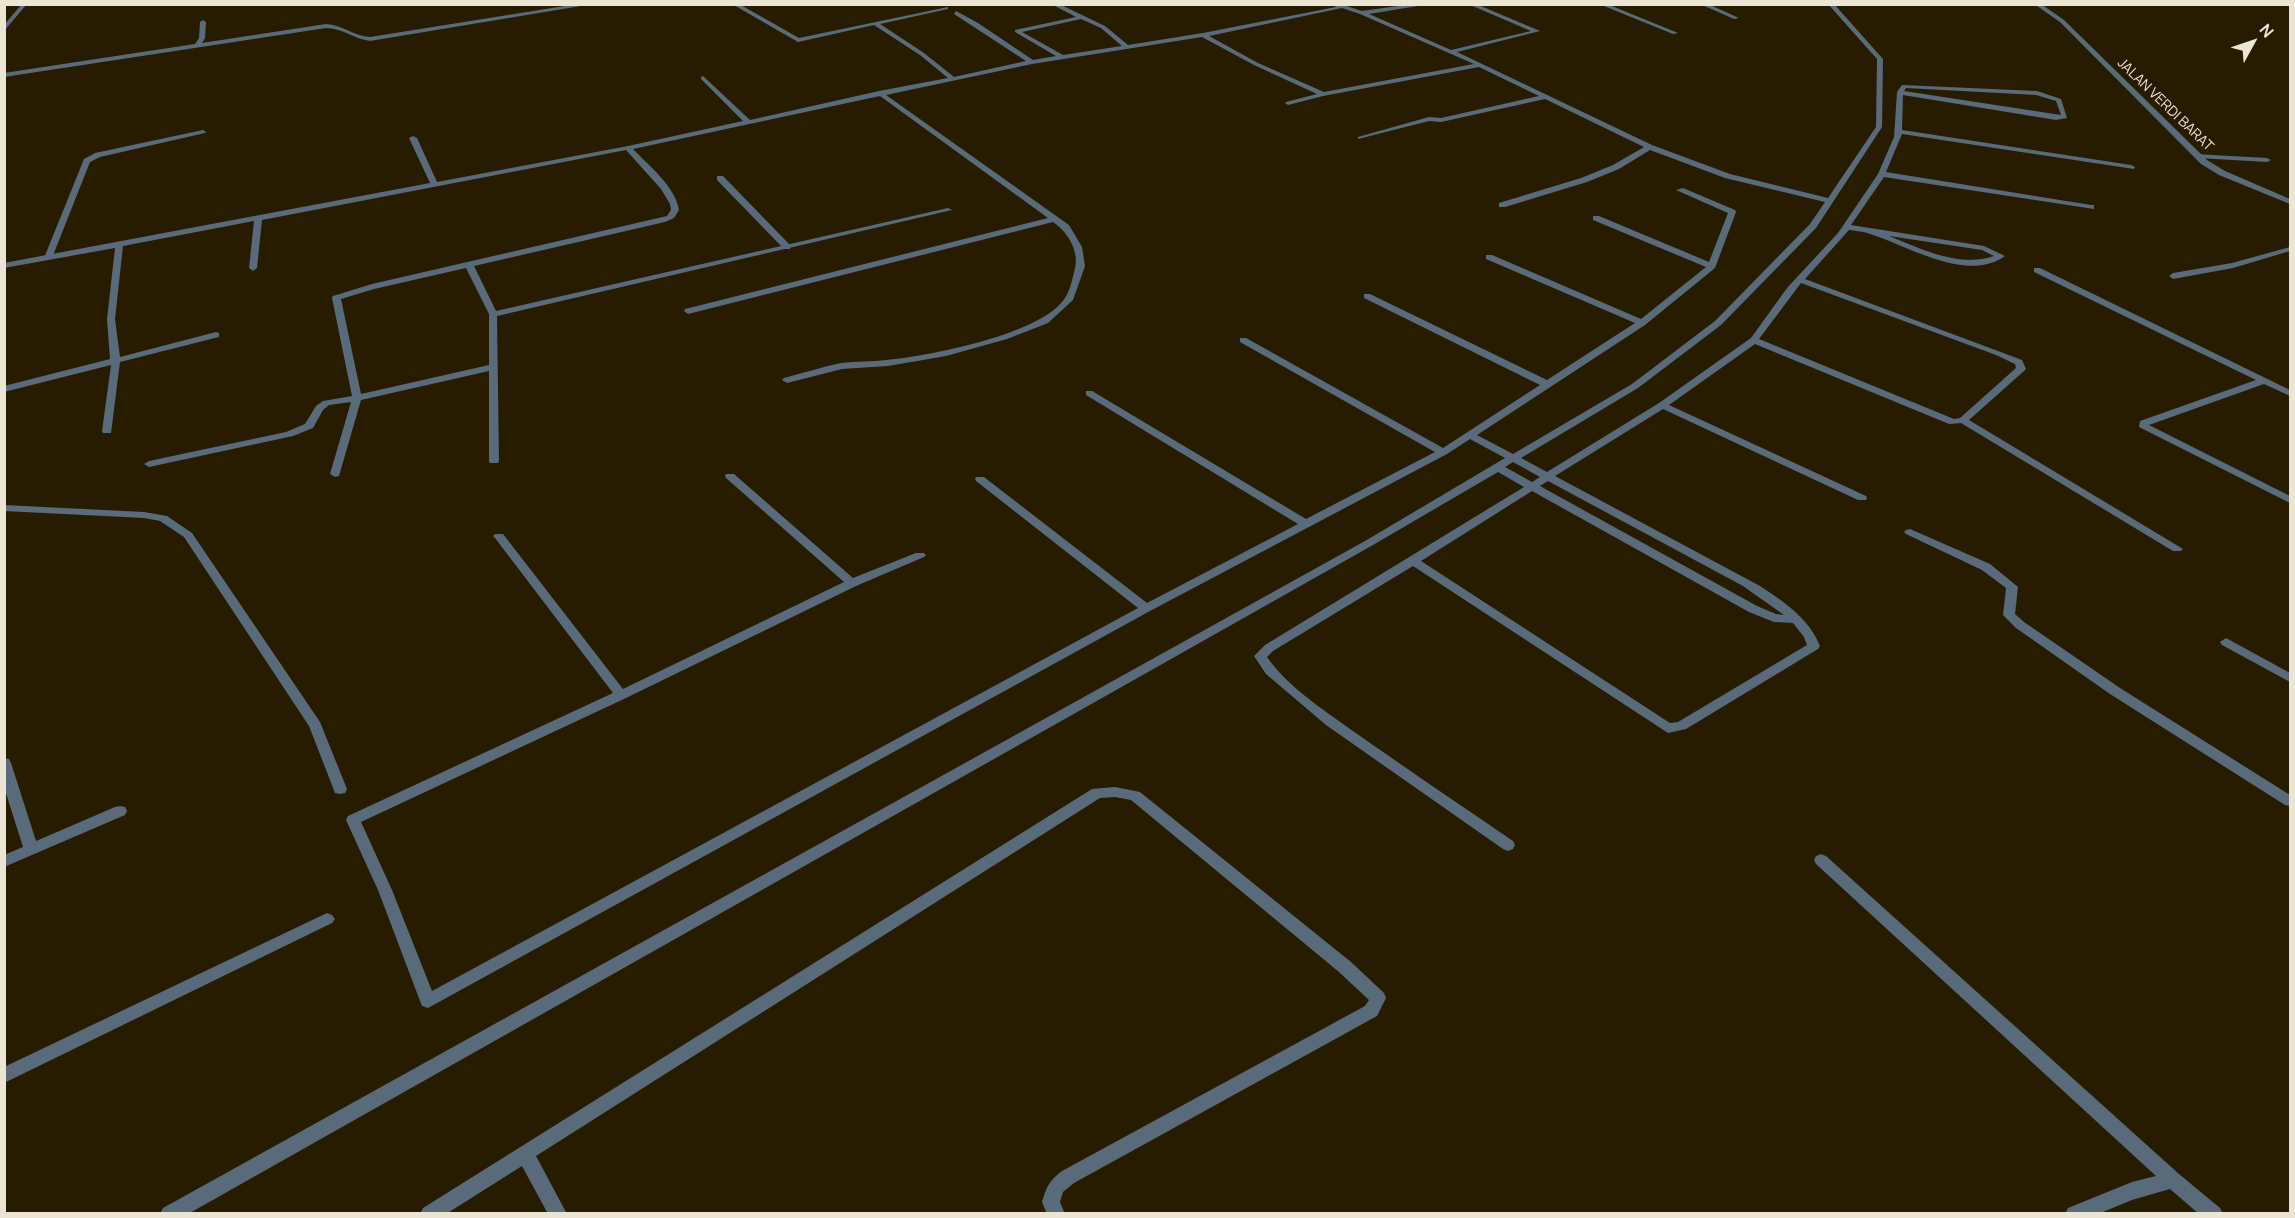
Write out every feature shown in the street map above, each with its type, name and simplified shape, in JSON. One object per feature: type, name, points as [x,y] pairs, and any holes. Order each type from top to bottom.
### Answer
[{"type":"street","points":[[4,28],[25,4]]},
{"type":"street","points":[[4,75],[335,26],[356,38],[370,39],[591,4]]},
{"type":"street","points":[[734,4],[798,40],[946,8]]},
{"type":"street","points":[[1053,4],[1103,27],[1126,46]]},
{"type":"street","points":[[1362,13],[1428,4]]},
{"type":"street","points":[[1449,52],[1532,35],[1537,31],[1470,4]]},
{"type":"street","points":[[1601,4],[1675,33]]},
{"type":"street","points":[[1702,4],[1736,18]]},
{"type":"street","points":[[169,1214],[1369,543],[1635,386],[1702,337],[1813,226],[1879,127],[1880,59],[1830,4]]},
{"type":"street","name":"JALAN VERDI BARAT","points":[[2036,4],[2062,21],[2198,156],[2222,173],[2290,202]]},
{"type":"street","points":[[4,266],[628,148],[1032,62],[1203,35],[1336,6],[1362,13],[1479,64],[1648,147],[1728,176],[1831,201]]},
{"type":"street","points":[[956,13],[970,20],[1011,51],[1032,62]]},
{"type":"street","points":[[1062,57],[1017,31],[1083,17]]},
{"type":"street","points":[[197,46],[202,38],[203,22]]},
{"type":"street","points":[[875,23],[922,54],[953,79]]},
{"type":"street","points":[[1203,35],[1256,64],[1323,94]]},
{"type":"street","points":[[1288,103],[1323,94],[1479,64]]},
{"type":"street","points":[[703,78],[748,122]]},
{"type":"street","points":[[1908,86],[2037,93],[2059,100],[2065,117],[2056,118],[1900,92],[1908,86]]},
{"type":"street","points":[[1508,845],[1314,710],[1261,661],[1260,656],[1269,648],[1662,405],[1754,340],[1800,280],[1846,228],[1881,174],[1899,132],[1900,92]]},
{"type":"street","points":[[787,380],[842,366],[888,363],[946,353],[1004,337],[1045,321],[1069,300],[1081,266],[1078,247],[1066,227],[879,93]]},
{"type":"street","points":[[1360,138],[1430,118],[1441,120],[1544,97]]},
{"type":"street","points":[[48,258],[87,161],[98,155],[203,132]]},
{"type":"street","points":[[1899,132],[2131,167]]},
{"type":"street","points":[[413,138],[434,183]]},
{"type":"street","points":[[1502,205],[1584,180],[1616,167],[1648,147]]},
{"type":"street","points":[[335,474],[357,398],[336,298],[372,286],[470,267],[641,228],[673,215],[675,209],[672,198],[628,148]]},
{"type":"street","points":[[2198,156],[2267,160]]},
{"type":"street","points":[[1881,174],[2091,207]]},
{"type":"street","points":[[720,178],[787,247]]},
{"type":"street","points":[[920,555],[852,583],[621,695],[353,820],[385,890],[428,1001],[1146,608],[1443,452],[1549,385],[1642,323],[1712,266],[1732,212],[1680,190]]},
{"type":"street","points":[[493,314],[948,210]]},
{"type":"street","points":[[252,268],[258,217]]},
{"type":"street","points":[[1596,218],[1712,266]]},
{"type":"street","points":[[688,311],[1054,219]]},
{"type":"street","points":[[1846,228],[1984,248],[2001,256],[1988,263],[1969,263],[1945,258],[1872,232]]},
{"type":"street","points":[[107,431],[116,359],[111,319],[119,244]]},
{"type":"street","points":[[2173,276],[2233,265],[2290,249]]},
{"type":"street","points":[[1489,257],[1642,323]]},
{"type":"street","points":[[470,267],[493,314],[494,462]]},
{"type":"street","points":[[2037,270],[2290,393]]},
{"type":"street","points":[[1800,280],[2019,362],[2021,369],[1963,420]]},
{"type":"street","points":[[1367,296],[1549,385]]},
{"type":"street","points":[[4,389],[216,335]]},
{"type":"street","points":[[1243,340],[1443,452]]},
{"type":"street","points":[[1754,340],[1947,421],[1963,420],[2177,549]]},
{"type":"street","points":[[149,464],[289,434],[309,426],[319,408],[326,403],[492,367]]},
{"type":"street","points":[[2263,381],[2144,423],[2144,427],[2290,500]]},
{"type":"street","points":[[1089,393],[1306,524]]},
{"type":"street","points":[[1662,405],[1862,498]]},
{"type":"street","points":[[1413,561],[1668,728],[1681,726],[1814,646],[1812,638],[1785,609],[1748,583],[1470,435]]},
{"type":"street","points":[[1497,467],[1754,609],[1774,618],[1794,619]]},
{"type":"street","points":[[730,476],[852,583]]},
{"type":"street","points":[[980,479],[1146,608]]},
{"type":"street","points":[[4,508],[144,515],[163,518],[188,535],[315,725],[340,789]]},
{"type":"street","points":[[1910,532],[1986,567],[2012,587],[2009,615],[2020,625],[2115,691],[2290,801]]},
{"type":"street","points":[[499,536],[621,695]]},
{"type":"street","points":[[2226,642],[2290,678]]},
{"type":"street","points":[[4,763],[31,849]]},
{"type":"street","points":[[429,1214],[1096,793],[1115,792],[1135,796],[1345,967],[1378,998],[1371,1011],[1068,1177],[1056,1187],[1051,1202],[1056,1214]]},
{"type":"street","points":[[4,861],[120,811]]},
{"type":"street","points":[[1821,860],[2173,1180],[2214,1214]]},
{"type":"street","points":[[4,1076],[327,919]]},
{"type":"street","points":[[525,1154],[558,1214]]},
{"type":"street","points":[[2074,1214],[2132,1191],[2173,1180]]}]
